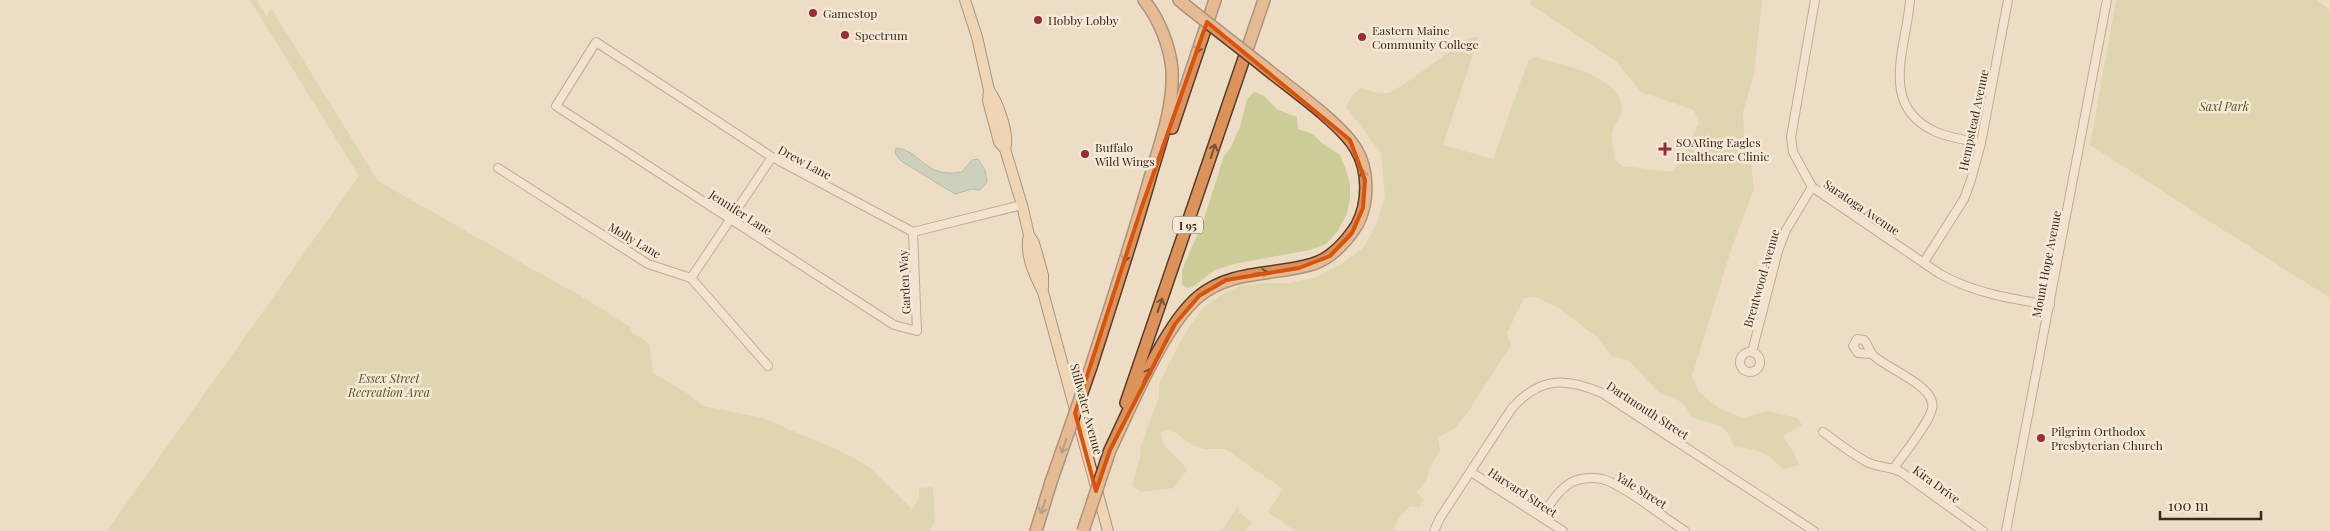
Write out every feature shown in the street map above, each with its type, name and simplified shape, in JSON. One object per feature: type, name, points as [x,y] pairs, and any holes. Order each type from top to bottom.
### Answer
[{"type":"highway","points":[[1036,531],[1141,209],[1170,106],[1172,69],[1164,38],[1144,0]]},
{"type":"highway","points":[[1110,450],[1175,324],[1199,296],[1226,280],[1315,264],[1330,256],[1343,245],[1358,222],[1366,195],[1366,180],[1356,149],[1339,129],[1179,0]]},
{"type":"highway","points":[[1141,209],[1169,135],[1215,0]]},
{"type":"highway","name":"I 95","points":[[1083,531],[1264,0]]},
{"type":"main road","name":"Stillwater Avenue","points":[[967,2],[989,90],[995,98],[1008,142],[1005,149],[1022,205],[1028,236],[1034,243],[1043,276],[1043,292],[1108,531]]},
{"type":"street","name":"Saratoga Avenue","points":[[1814,0],[1791,137],[1793,152],[1812,187],[1960,285],[2002,297],[2050,305]]},
{"type":"street","points":[[1910,0],[1899,72],[1900,87],[1904,100],[1918,120],[1928,127],[1937,132],[1981,143]]},
{"type":"street","name":"Hempstead Avenue","points":[[1924,262],[1964,199],[1981,143],[2008,0]]},
{"type":"street","name":"Mount Hope Avenue","points":[[2006,531],[2107,0]]},
{"type":"street","name":"Drew Lane","points":[[556,106],[596,42],[772,158],[913,232]]},
{"type":"street","name":"Jennifer Lane","points":[[556,106],[894,325],[917,331]]},
{"type":"street","points":[[768,366],[691,278],[772,158]]},
{"type":"street","name":"Molly Lane","points":[[498,168],[648,264],[691,278]]},
{"type":"street","name":"Brentwood Avenue","points":[[1752,352],[1778,251],[1786,230],[1812,187]]},
{"type":"street","points":[[913,232],[1022,205]]},
{"type":"street","name":"Garden Way","points":[[913,232],[917,331]]},
{"type":"street","points":[[1872,354],[1921,387],[1930,395],[1933,402],[1931,414],[1894,468]]},
{"type":"street","name":"Dartmouth Street","points":[[1434,531],[1440,518],[1512,408],[1525,394],[1553,382],[1570,382],[1602,393],[1814,531]]},
{"type":"street","name":"Kira Drive","points":[[1823,432],[1866,462],[1879,467],[1894,468],[1983,531]]},
{"type":"street","name":"Harvard Street","points":[[1471,472],[1563,531]]},
{"type":"street","name":"Yale Street","points":[[1542,517],[1556,495],[1566,486],[1574,481],[1595,478],[1613,484],[1685,531]]},
{"type":"highlighted area","points":[[1207,22],[1350,140],[1365,180],[1363,208],[1352,233],[1330,256],[1299,268],[1226,280],[1199,296],[1175,324],[1110,450],[1096,491],[1075,413],[1141,209]]},
{"type":"green space","name":"Essex Street Recreation Area","points":[[250,0],[257,0],[267,17],[271,8],[378,181],[589,301],[630,327],[632,332],[649,344],[653,373],[690,395],[703,406],[763,418],[847,454],[870,468],[912,509],[919,499],[919,488],[933,487],[935,523],[929,531],[107,531],[359,176]]},
{"type":"green space","points":[[1531,0],[1762,0],[1754,74],[1743,112],[1744,135],[1750,153],[1754,189],[1731,250],[1692,376],[1699,392],[1720,409],[1744,418],[1766,411],[1798,418],[1802,425],[1783,436],[1793,451],[1799,465],[1783,469],[1761,452],[1734,447],[1731,438],[1723,427],[1691,417],[1685,405],[1673,397],[1660,394],[1629,361],[1611,356],[1597,337],[1558,308],[1535,297],[1524,298],[1507,333],[1511,345],[1468,412],[1454,429],[1438,437],[1440,451],[1430,467],[1427,479],[1417,492],[1423,500],[1419,508],[1410,506],[1399,518],[1393,531],[1295,531],[1268,512],[1283,489],[1225,449],[1204,449],[1194,446],[1170,429],[1161,432],[1163,443],[1187,470],[1174,488],[1141,492],[1132,486],[1140,457],[1141,445],[1159,397],[1159,383],[1183,337],[1201,310],[1219,296],[1240,286],[1289,283],[1317,277],[1344,262],[1364,247],[1377,223],[1385,196],[1381,153],[1346,107],[1354,93],[1362,88],[1374,92],[1389,93],[1469,38],[1479,37],[1443,145],[1493,159],[1528,61],[1535,57],[1588,73],[1612,88],[1619,97],[1622,109],[1621,115],[1612,133],[1615,160],[1623,166],[1673,172],[1681,161],[1699,123],[1694,110],[1641,92],[1616,61],[1531,5]]},
{"type":"green space","name":"Saxl Park","points":[[2116,0],[2317,0],[2330,10],[2330,298],[2090,145]]},
{"type":"green space","points":[[1254,92],[1263,95],[1278,110],[1297,117],[1298,129],[1313,134],[1323,144],[1340,155],[1350,183],[1347,214],[1337,232],[1326,244],[1310,250],[1234,264],[1215,270],[1194,286],[1187,288],[1182,284],[1182,270],[1204,219],[1224,156],[1231,147],[1240,127],[1247,99]]},
{"type":"green space","points":[[1237,507],[1238,512],[1252,522],[1246,531],[1222,531]]},
{"type":"shaded area","points":[[896,148],[905,150],[939,172],[962,172],[972,160],[978,159],[985,170],[987,182],[980,190],[972,189],[955,194],[901,161],[895,153]]},
{"type":"place","name":"Gamestop","points":[[813,13]]},
{"type":"place","name":"Hobby Lobby","points":[[1038,20]]},
{"type":"place","name":"Spectrum","points":[[845,35]]},
{"type":"place","name":"Eastern Maine Community College","points":[[1362,37]]},
{"type":"place","name":"SOARing Eagles Healthcare Clinic","points":[[1665,149]]},
{"type":"place","name":"Buffalo Wild Wings","points":[[1085,154]]},
{"type":"place","name":"Pilgrim Orthodox Presbyterian Church","points":[[2041,438]]}]
